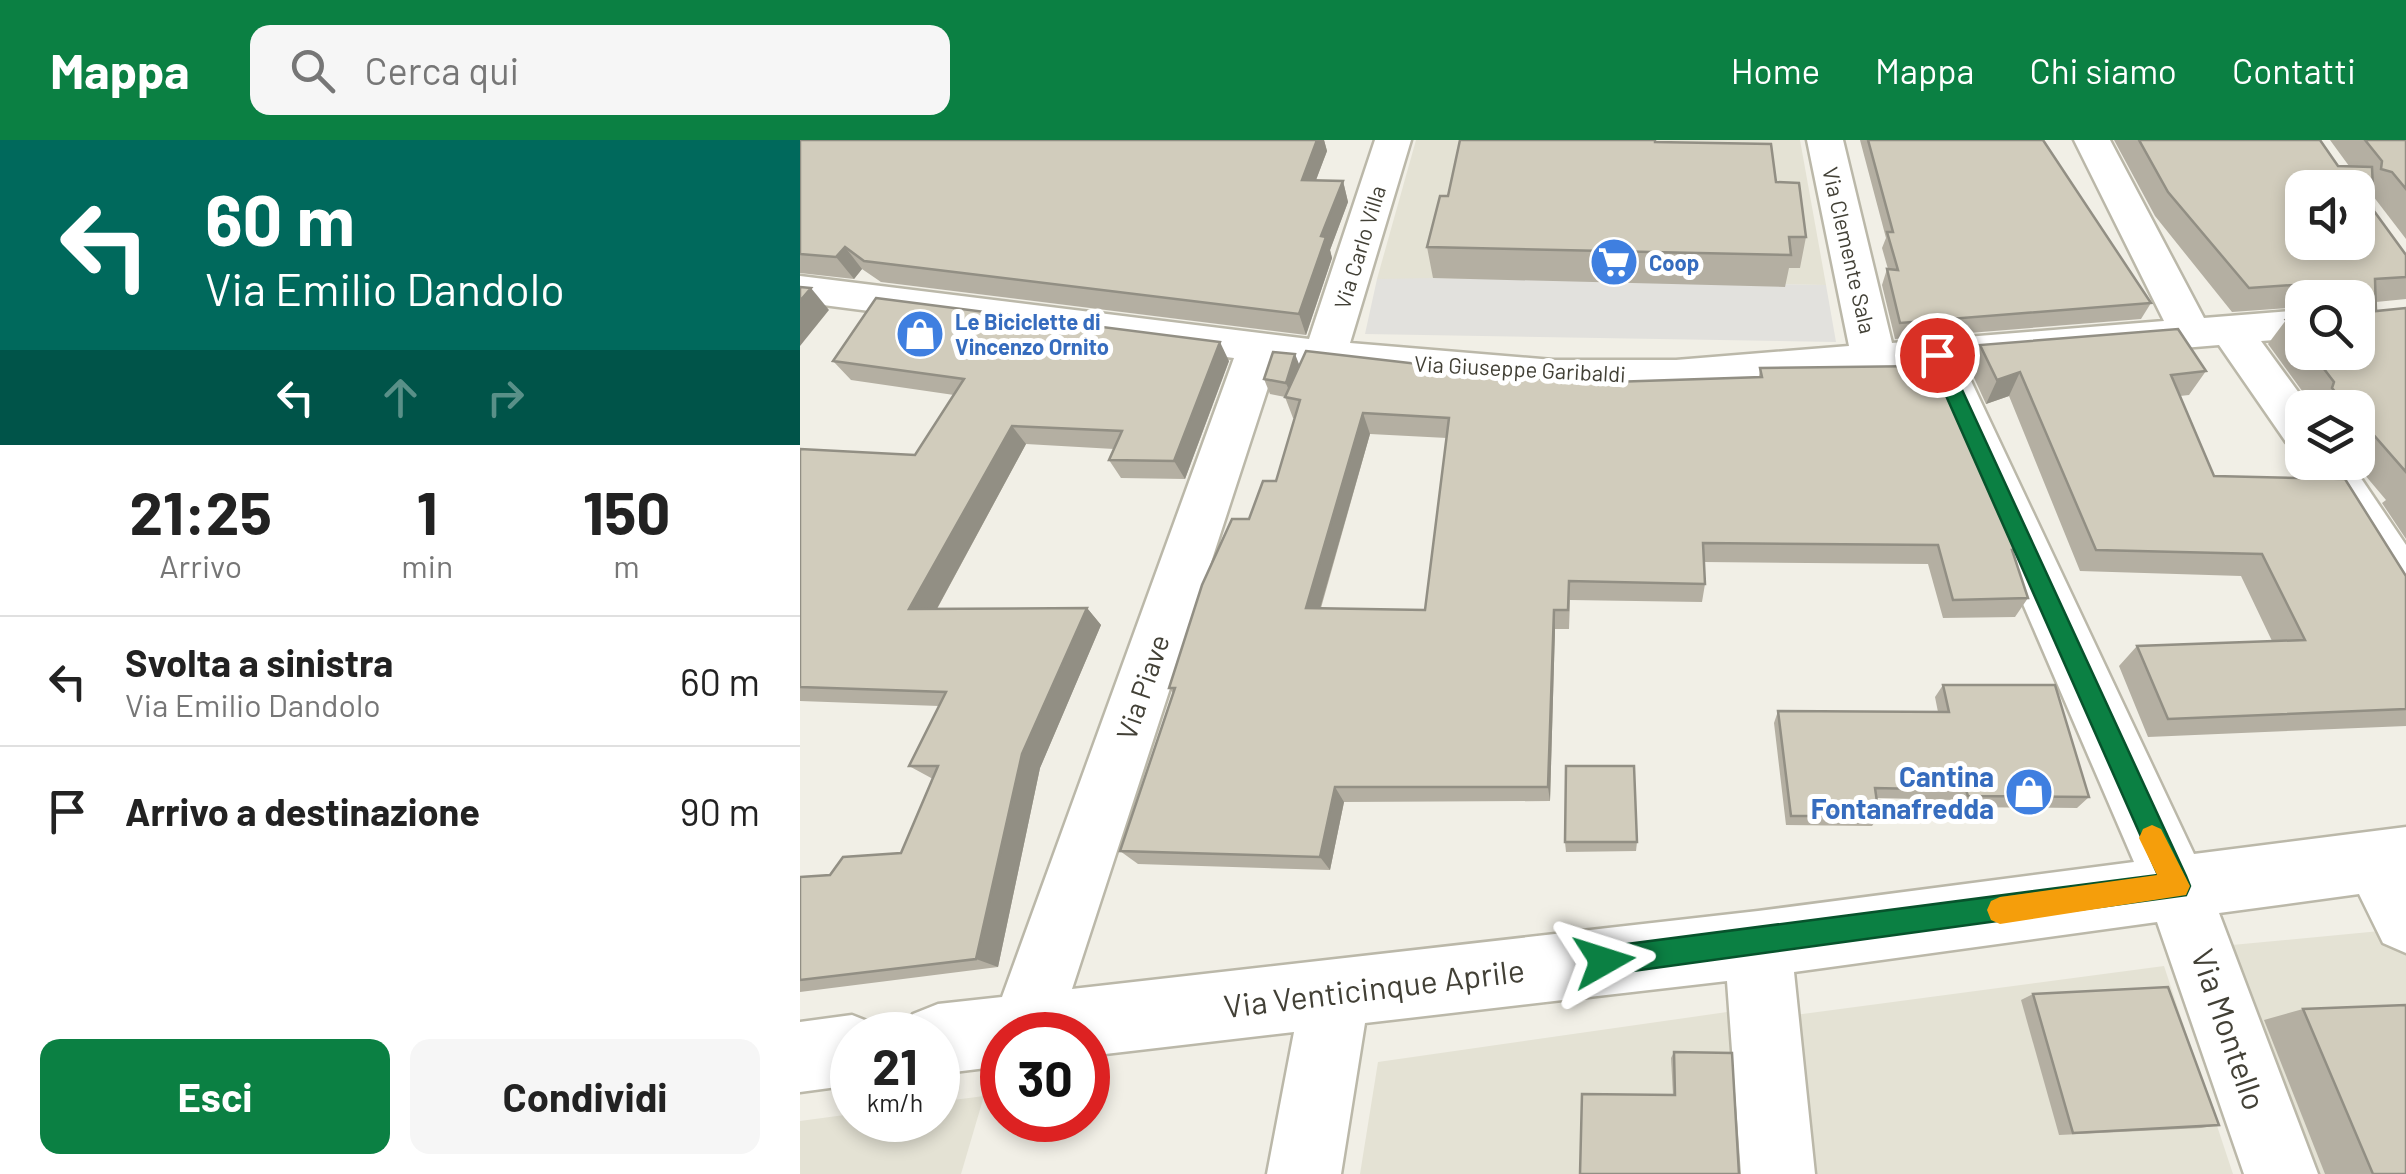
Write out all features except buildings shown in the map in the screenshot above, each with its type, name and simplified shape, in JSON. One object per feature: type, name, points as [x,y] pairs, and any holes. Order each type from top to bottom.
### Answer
[{"type":"street","name":"Via Carlo Villa","points":[[1325,355],[1393,140]]},
{"type":"street","name":"Via Clemente Sala","points":[[1826,140],[1874,360]]},
{"type":"street","points":[[2092,140],[2211,333],[2285,412]]},
{"type":"street","name":"Via Giuseppe Garibaldi","points":[[800,289],[1325,355],[1554,375],[1676,375],[2285,326]]},
{"type":"street","name":"Via Piave","points":[[1030,1012],[1260,345]]},
{"type":"street","name":"Via Montello","points":[[1937,355],[2176,886],[2281,1174]]},
{"type":"street","points":[[2337,480],[2406,588]]},
{"type":"street","points":[[2391,859],[2406,920]]},
{"type":"street","name":"Via Venticinque Aprile","points":[[1110,1018],[1758,944],[2391,859]]},
{"type":"street","points":[[1758,944],[1778,1174]]},
{"type":"street","points":[[1304,1174],[1336,991]]},
{"type":"street","points":[[800,1057],[830,1053]]},
{"type":"shaded area","points":[[1416,140],[1800,140],[1826,285],[1377,279]]},
{"type":"shaded area","points":[[1377,279],[1826,285],[1836,342],[1365,334]]},
{"type":"shaded area","points":[[2401,929],[2406,939],[2406,1174],[2320,1174],[2232,945]]},
{"type":"shaded area","points":[[2164,966],[2233,1174],[1814,1174],[1795,1015]]},
{"type":"shaded area","points":[[1741,1010],[1754,1174],[1360,1174],[1378,1062]]},
{"type":"shaded area","points":[[980,1097],[980,1110],[961,1174],[800,1174],[800,1121],[830,1117],[830,1142],[960,1142],[960,1099]]},
{"type":"slow traffic","points":[[2000,910],[2176,886],[2152,838]]},
{"type":"place","name":"Coop","points":[[1614,262]]},
{"type":"place","name":"Le Biciclette di Vincenzo Ornito","points":[[920,334]]},
{"type":"place","name":"Cantina Fontanafredda","points":[[2029,792]]},
{"type":"route","points":[[1604,961],[1758,944],[2176,886],[2152,840],[1937,355]]}]
